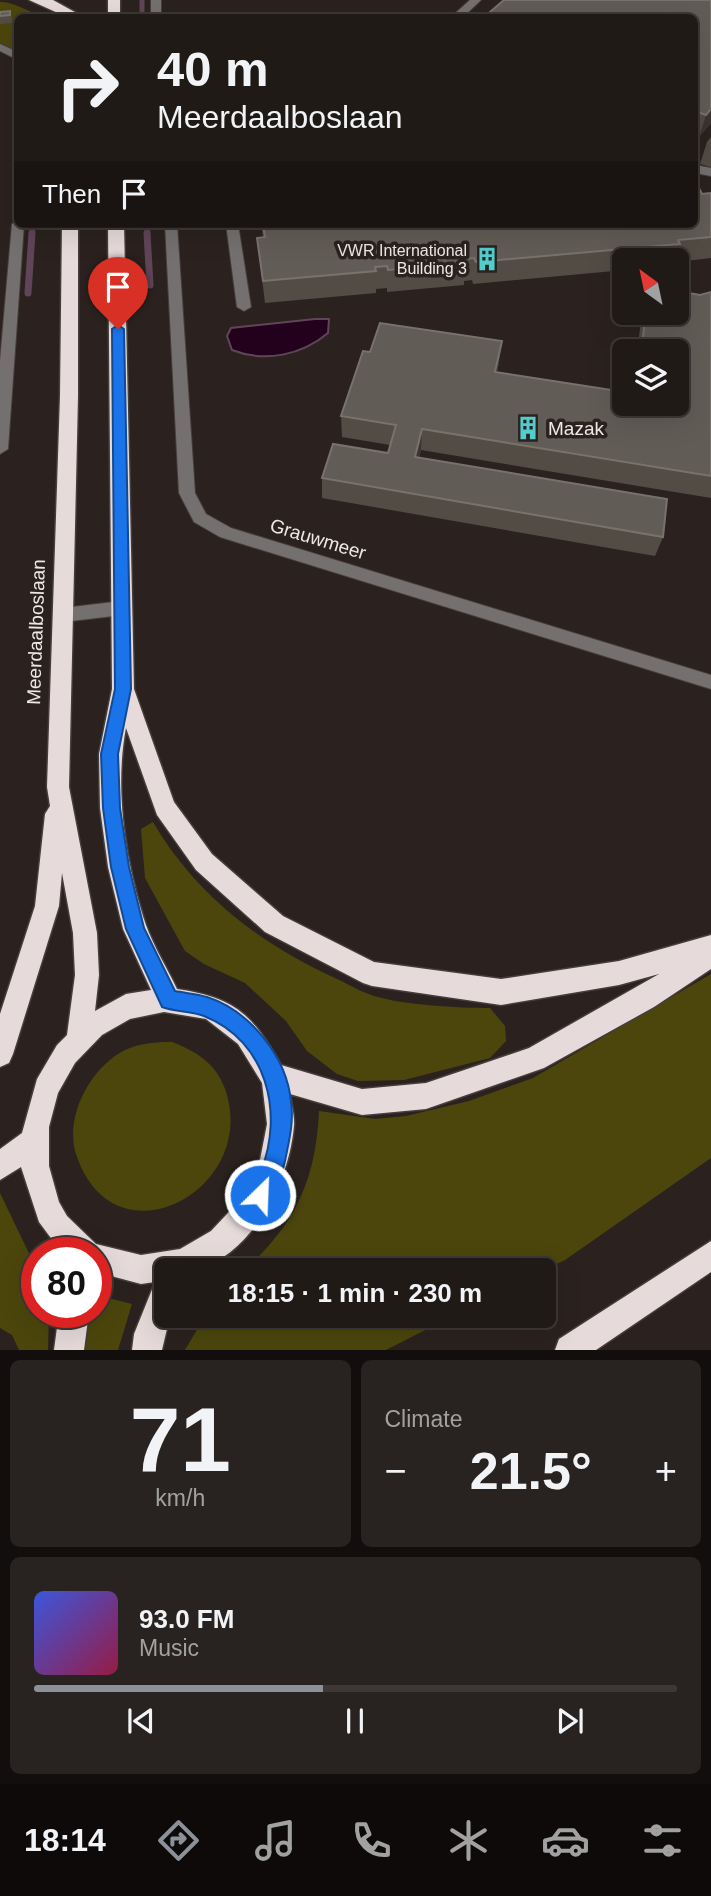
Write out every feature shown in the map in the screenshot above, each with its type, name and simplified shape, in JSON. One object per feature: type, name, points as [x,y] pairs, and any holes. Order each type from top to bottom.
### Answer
[{"type":"highway","points":[[35,0],[50,3],[70,14]]},
{"type":"highway","name":"Meerdaalboslaan","points":[[69,228],[69,396],[58,787],[85,933],[87,975],[79,1038]]},
{"type":"highway","points":[[116,228],[123,689],[110,754],[111,808],[118,855],[135,929],[169,1000]]},
{"type":"highway","points":[[123,689],[165,808],[204,862],[274,924],[372,974],[501,992],[620,973],[711,947]]},
{"type":"highway","points":[[0,1054],[47,906],[58,787]]},
{"type":"highway","points":[[275,1076],[362,1102],[426,1096],[535,1059],[645,998],[711,954]]},
{"type":"highway","points":[[69,1237],[53,1222],[36,1184],[32,1142],[39,1103],[55,1068],[79,1038],[107,1017],[138,1005],[169,1000],[206,1006],[238,1024],[263,1053],[275,1076],[281,1101],[281,1133],[271,1176],[248,1215],[215,1247],[198,1258]]},
{"type":"highway","points":[[0,1166],[32,1142]]},
{"type":"highway","points":[[570,1350],[711,1255]]},
{"type":"highway","points":[[112,1265],[154,1272]]},
{"type":"highway","points":[[147,1350],[154,1321]]},
{"type":"highway","points":[[69,1350],[72,1328]]},
{"type":"street","points":[[460,14],[476,0]]},
{"type":"street","points":[[0,449],[18,228]]},
{"type":"street","name":"Grauwmeer","points":[[171,228],[187,493],[200,518],[226,533],[711,682]]},
{"type":"street","points":[[233,228],[244,307]]},
{"type":"street","points":[[63,615],[122,608]]},
{"type":"shaded area","points":[[0,2],[37,14],[14,14],[14,55],[0,47]]},
{"type":"shaded area","points":[[329,319],[328,333],[307,347],[283,355],[257,356],[232,350],[227,336],[231,328]]},
{"type":"shaded area","points":[[153,822],[170,848],[209,894],[256,933],[281,949],[374,996],[415,1004],[490,1008],[505,1026],[506,1041],[490,1058],[404,1080],[358,1081],[337,1074],[307,1051],[286,1021],[245,983],[204,964],[185,951],[145,878],[141,829]]},
{"type":"shaded area","points":[[711,974],[711,1158],[565,1260],[556,1264],[556,1258],[257,1258],[290,1218],[300,1199],[313,1158],[319,1111],[375,1119],[406,1116],[469,1101],[533,1078]]},
{"type":"shaded area","points":[[172,1042],[192,1051],[215,1070],[228,1099],[230,1133],[219,1164],[200,1188],[174,1204],[146,1211],[118,1206],[94,1187],[76,1154],[73,1139],[77,1109],[91,1080],[113,1058],[136,1046]]},
{"type":"shaded area","points":[[0,1193],[21,1237],[21,1328],[49,1328],[48,1350],[19,1350],[12,1335],[0,1328]]},
{"type":"shaded area","points":[[112,1299],[132,1304],[118,1350],[85,1350],[88,1328],[112,1328]]},
{"type":"shaded area","points":[[198,1328],[429,1328],[386,1350],[185,1350]]},
{"type":"building","points":[[504,0],[711,0],[711,109],[706,115],[698,112],[698,14],[488,14]]},
{"type":"building","points":[[10,11],[10,15],[0,16],[0,12]]},
{"type":"building","points":[[698,186],[702,194],[711,195],[711,237],[678,240],[680,244],[476,262],[474,258],[465,259],[466,263],[388,270],[387,266],[375,267],[376,271],[263,281],[257,238],[265,237],[264,228],[698,228]]},
{"type":"building","name":"Mazak","points":[[711,292],[711,476],[422,429],[415,457],[667,499],[663,537],[322,478],[333,444],[388,453],[396,425],[341,416],[363,351],[370,352],[380,323],[502,341],[495,372],[612,390],[612,416],[689,416],[689,339],[643,339],[644,326],[690,326],[690,293],[700,295]]},
{"type":"waterway","points":[[142,0],[142,14]]},
{"type":"waterway","points":[[32,235],[33,228]]},
{"type":"waterway","points":[[147,228],[148,235]]},
{"type":"waterway","points":[[28,293],[32,233]]},
{"type":"waterway","points":[[147,233],[150,285]]},
{"type":"place","name":"VWR International Building 3","points":[[487,259]]},
{"type":"place","name":"Mazak","points":[[528,428]]},
{"type":"route","points":[[118,329],[123,689],[110,754],[111,808],[120,867],[135,929],[169,1000],[206,1006],[238,1024],[263,1053],[275,1076],[281,1101],[281,1133],[271,1176],[260,1195]]}]
